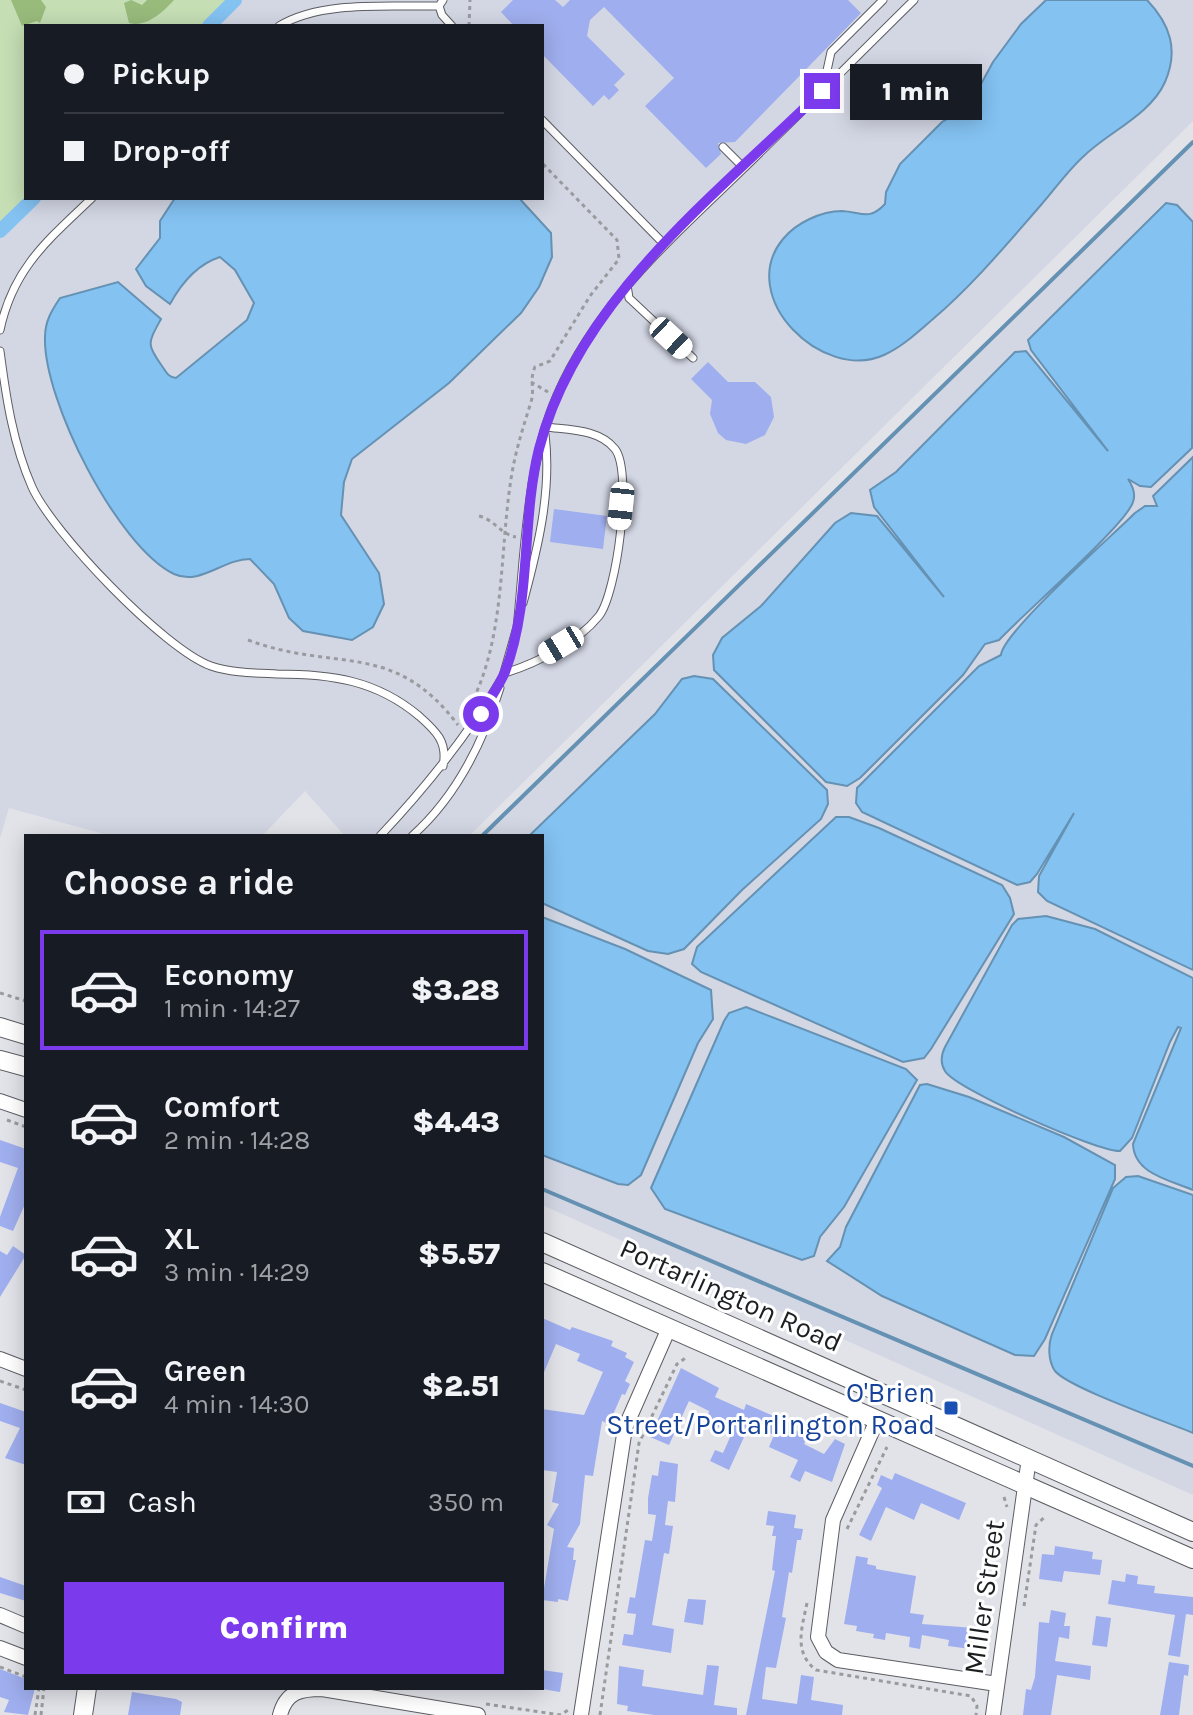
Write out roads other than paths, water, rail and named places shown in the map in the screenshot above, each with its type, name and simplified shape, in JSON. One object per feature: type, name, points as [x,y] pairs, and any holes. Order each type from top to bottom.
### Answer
[{"type":"main road","points":[[0,1027],[24,1034]]},
{"type":"main road","points":[[0,1060],[24,1066]]},
{"type":"main road","name":"Portarlington Road","points":[[544,1243],[1193,1532]]},
{"type":"main road","name":"Portarlington Road","points":[[544,1273],[1193,1559]]},
{"type":"main road","points":[[83,1715],[87,1690]]},
{"type":"street","points":[[0,1101],[24,1109]]},
{"type":"street","points":[[575,1712],[625,1428],[669,1328]]},
{"type":"street","points":[[0,1359],[24,1368]]},
{"type":"street","points":[[877,1420],[833,1520],[818,1637],[826,1652],[838,1660],[997,1684]]},
{"type":"street","points":[[1027,1487],[1029,1458]]},
{"type":"street","name":"Miller Street","points":[[993,1715],[1027,1487]]},
{"type":"street","points":[[0,1615],[24,1625]]},
{"type":"street","points":[[0,1648],[24,1657]]},
{"type":"street","points":[[280,1715],[286,1698],[299,1690]]},
{"type":"street","points":[[322,1690],[365,1692],[480,1709]]},
{"type":"lane","points":[[822,91],[831,52],[883,0]]},
{"type":"lane","points":[[517,628],[527,538],[545,429],[581,346],[627,285],[664,244],[914,0]]},
{"type":"lane","points":[[282,24],[293,17],[320,11],[441,3],[442,15],[450,24]]},
{"type":"lane","points":[[544,122],[664,244]]},
{"type":"lane","points":[[723,147],[744,168]]},
{"type":"lane","points":[[0,330],[6,302],[17,278],[35,253],[90,200]]},
{"type":"lane","points":[[627,285],[629,298],[693,358]]},
{"type":"lane","points":[[0,351],[9,411],[33,490],[71,543],[147,621],[210,666],[256,673],[356,680],[380,689],[401,701],[437,732],[445,749],[443,766]]},
{"type":"lane","points":[[414,834],[447,794],[487,730],[517,628],[541,527],[546,490],[545,429]]},
{"type":"lane","points":[[382,834],[443,766],[474,725],[505,673],[527,666],[585,631],[609,600],[616,567],[624,478],[620,457],[613,446],[591,433],[545,429]]},
{"type":"water","points":[[1046,0],[1147,0],[1161,18],[1172,48],[1169,70],[1159,93],[1140,113],[1079,161],[976,279],[903,344],[884,355],[860,360],[836,357],[813,346],[793,329],[778,309],[770,286],[771,262],[783,239],[802,223],[818,216],[842,211],[870,214],[885,204],[886,192],[900,164],[942,122],[969,106],[993,62],[1021,24]]},
{"type":"water","points":[[174,200],[521,200],[551,233],[552,257],[539,287],[521,313],[449,383],[352,459],[344,482],[341,515],[379,573],[384,604],[373,627],[352,640],[303,631],[289,618],[274,584],[250,559],[230,563],[202,575],[184,577],[174,574],[152,558],[108,503],[87,469],[70,432],[56,397],[45,337],[48,321],[60,298],[118,282],[161,319],[151,339],[151,348],[168,374],[176,378],[247,320],[254,303],[235,270],[220,257],[204,264],[191,276],[170,304],[146,286],[136,269],[160,238],[160,221]]},
{"type":"water","points":[[1166,203],[1177,205],[1193,222],[1192,448],[1151,487],[1140,486],[1128,479],[1134,493],[1133,502],[1094,549],[999,640],[985,644],[963,675],[860,778],[847,786],[826,782],[714,670],[713,655],[722,638],[761,606],[835,523],[851,513],[877,516],[944,597],[874,507],[870,490],[896,472],[1015,352],[1026,351],[1108,451],[1031,350],[1028,340]]},
{"type":"water","points":[[1193,457],[1193,970],[1047,901],[1038,892],[1039,876],[1074,813],[1037,874],[1030,882],[1017,885],[862,812],[856,803],[857,788],[979,666],[1001,655],[1006,643],[1038,606],[1135,513],[1145,506],[1157,506],[1153,496]]},
{"type":"water","points":[[694,676],[713,679],[827,790],[828,804],[821,819],[742,890],[684,949],[668,954],[648,951],[544,904],[544,834],[531,834],[655,714],[682,679]]},
{"type":"water","points":[[836,817],[849,817],[879,828],[1002,885],[1010,898],[1014,914],[924,1058],[903,1062],[701,972],[692,964],[697,947]]},
{"type":"water","points":[[1046,916],[1095,929],[1193,978],[1193,1190],[1146,1169],[1135,1154],[1133,1144],[1181,1028],[1178,1027],[1170,1042],[1132,1138],[1120,1151],[1107,1149],[1028,1118],[973,1091],[945,1071],[942,1059],[945,1047],[1012,925],[1018,919]]},
{"type":"water","points":[[544,918],[625,949],[711,990],[713,1019],[698,1043],[641,1175],[628,1185],[544,1156]]},
{"type":"water","points":[[746,1007],[906,1069],[917,1080],[844,1207],[820,1237],[814,1256],[802,1260],[665,1209],[651,1188],[724,1021],[729,1013]]},
{"type":"water","points":[[927,1084],[969,1097],[1064,1137],[1115,1165],[1115,1179],[1045,1339],[1034,1356],[1015,1355],[882,1296],[827,1261],[840,1247],[846,1227],[920,1085]]},
{"type":"water","points":[[1138,1176],[1193,1195],[1193,1433],[1079,1386],[1055,1371],[1050,1358],[1052,1334],[1113,1188],[1126,1177]]},
{"type":"waterway","points":[[211,24],[235,0]]},
{"type":"waterway","points":[[484,834],[1193,142]]},
{"type":"waterway","points":[[0,231],[32,200]]},
{"type":"waterway","points":[[544,1190],[1193,1466]]},
{"type":"place","name":"O'Brien Street/Portarlington Road","points":[[951,1408]]}]
